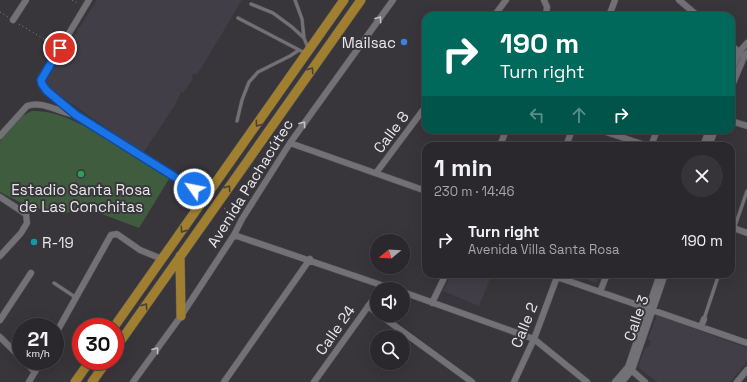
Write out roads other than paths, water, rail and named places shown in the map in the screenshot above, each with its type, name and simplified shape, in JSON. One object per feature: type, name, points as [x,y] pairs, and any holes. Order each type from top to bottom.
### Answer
[{"type":"main road","name":"Avenida Pachacútec","points":[[120,318],[206,197],[305,51],[344,0]]},
{"type":"main road","name":"Avenida Pachacútec","points":[[124,336],[361,0]]},
{"type":"main road","points":[[180,256],[181,316]]},
{"type":"main road","points":[[75,382],[84,370]]},
{"type":"main road","points":[[92,382],[101,370]]},
{"type":"street","points":[[13,20],[26,0]]},
{"type":"street","points":[[89,0],[41,80],[42,84],[47,91],[76,115],[206,197]]},
{"type":"street","name":"Avenida Pachacútec","points":[[133,382],[181,316],[234,235],[242,219],[290,142],[393,0]]},
{"type":"street","points":[[497,12],[506,0]]},
{"type":"street","points":[[544,0],[547,7],[546,12]]},
{"type":"street","points":[[610,12],[614,0]]},
{"type":"street","points":[[679,0],[692,12]]},
{"type":"street","points":[[735,78],[747,43]]},
{"type":"street","points":[[735,48],[744,55]]},
{"type":"street","points":[[735,67],[744,55]]},
{"type":"street","points":[[0,136],[26,106],[31,104],[42,105],[67,114],[76,115]]},
{"type":"street","name":"Calle 8","points":[[376,173],[422,111]]},
{"type":"street","points":[[735,122],[747,126]]},
{"type":"street","points":[[612,134],[636,142]]},
{"type":"street","points":[[290,142],[422,190]]},
{"type":"street","points":[[0,197],[26,214],[27,223],[21,233],[0,256]]},
{"type":"street","points":[[735,229],[747,233]]},
{"type":"street","points":[[64,318],[111,235],[117,234],[140,250],[162,258]]},
{"type":"street","points":[[234,235],[310,259],[370,282]]},
{"type":"street","points":[[224,382],[310,259]]},
{"type":"street","points":[[0,320],[31,273]]},
{"type":"street","points":[[432,303],[444,278]]},
{"type":"street","name":"Calle 2","points":[[514,382],[534,339],[554,278]]},
{"type":"street","points":[[563,278],[747,343]]},
{"type":"street","points":[[600,292],[605,278]]},
{"type":"street","name":"Calle 3","points":[[630,369],[650,310],[659,278]]},
{"type":"street","name":"Calle 3","points":[[650,310],[663,278]]},
{"type":"street","points":[[410,295],[534,339],[587,382]]},
{"type":"street","name":"Calle 24","points":[[314,382],[370,303]]},
{"type":"street","points":[[701,327],[704,318]]},
{"type":"street","points":[[390,322],[472,382]]},
{"type":"street","points":[[0,337],[12,349]]},
{"type":"street","points":[[615,382],[630,369]]},
{"type":"street","points":[[622,382],[630,369]]},
{"type":"street","points":[[630,369],[645,382]]},
{"type":"street","points":[[737,382],[747,370]]},
{"type":"street","points":[[29,382],[35,372]]},
{"type":"lane","points":[[296,0],[302,19],[305,51]]},
{"type":"lane","points":[[251,4],[273,13],[304,38]]},
{"type":"lane","points":[[238,18],[305,51]]},
{"type":"lane","points":[[237,121],[242,100],[249,82],[258,72],[290,56],[305,51]]},
{"type":"lane","points":[[735,223],[747,191]]},
{"type":"lane","points":[[704,318],[718,278]]},
{"type":"lane","points":[[54,282],[75,297]]},
{"type":"place","name":"Mailsac","points":[[404,42]]},
{"type":"place","name":"Estadio Santa Rosa de Las Conchitas","points":[[81,174]]},
{"type":"place","name":"R-19","points":[[34,242]]}]
